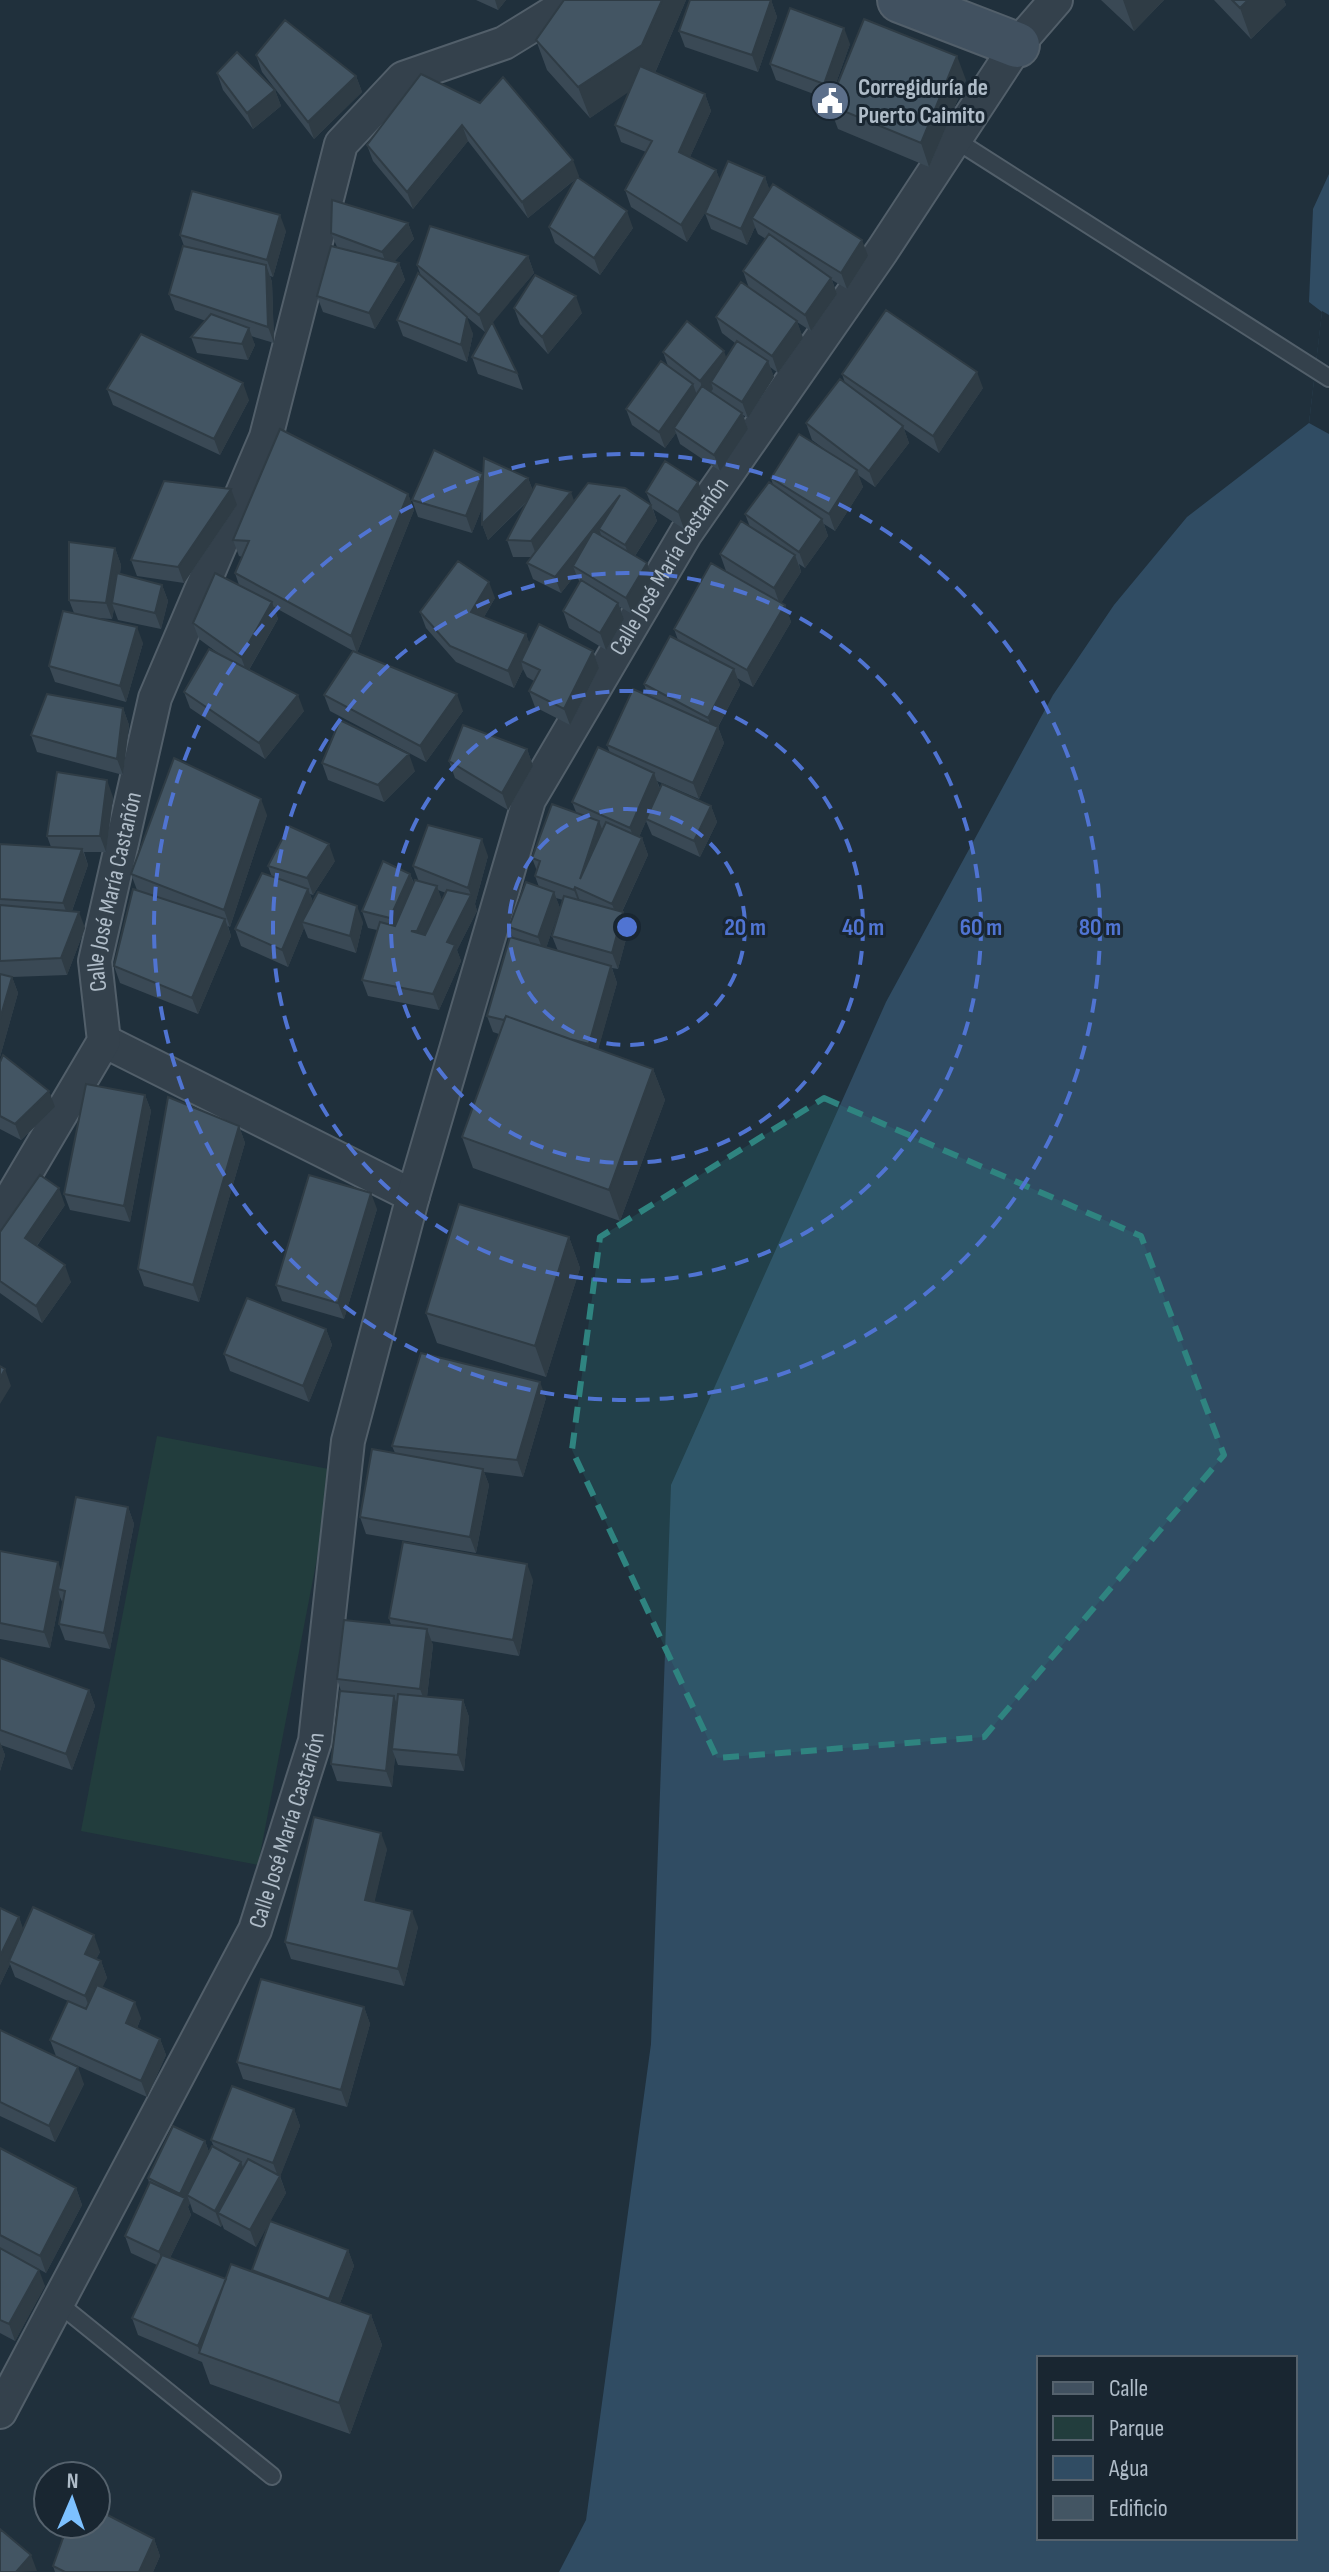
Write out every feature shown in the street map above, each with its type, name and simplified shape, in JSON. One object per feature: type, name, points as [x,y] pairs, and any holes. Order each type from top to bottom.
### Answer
[{"type":"main road","points":[[900,0],[1017,45]]},
{"type":"street","name":"Calle José María Castañón","points":[[104,1041],[95,961],[155,698],[266,437],[341,144],[403,78],[504,43],[574,0]]},
{"type":"street","name":"Calle José María Castañón","points":[[0,2412],[255,1930],[315,1741],[348,1441],[413,1196],[529,800],[686,533],[882,251],[1017,45],[1056,0]]},
{"type":"street","points":[[0,1217],[104,1041],[413,1196]]},
{"type":"lane","points":[[954,139],[1329,378]]},
{"type":"lane","points":[[58,2303],[272,2476]]},
{"type":"highlighted area","points":[[824,1098],[1141,1236],[1224,1455],[984,1737],[717,1758],[572,1450],[600,1237]]},
{"type":"green space","points":[[157,1436],[334,1470],[258,1865],[81,1831]]},
{"type":"water","points":[[1329,174],[1329,2572],[559,2572],[586,2520],[651,2044],[671,1485],[886,1002],[1053,695],[1114,605],[1187,517],[1309,423],[1322,312],[1309,302],[1313,209]]},
{"type":"pier","points":[[1322,311],[1329,315],[1329,434],[1309,423]]},
{"type":"building","points":[[564,0],[662,0],[642,45],[578,87],[536,40]]},
{"type":"building","points":[[690,0],[771,0],[752,55],[679,31]]},
{"type":"building","points":[[1232,0],[1248,0],[1240,8]]},
{"type":"building","points":[[790,8],[844,28],[824,84],[770,64]]},
{"type":"building","points":[[864,19],[957,56],[921,143],[829,105]]},
{"type":"building","points":[[285,20],[356,76],[308,122],[256,55]]},
{"type":"building","points":[[237,52],[275,90],[247,113],[217,73]]},
{"type":"building","points":[[640,66],[705,94],[679,152],[716,170],[681,225],[625,190],[652,141],[615,125]]},
{"type":"building","points":[[421,74],[480,103],[503,77],[573,160],[522,202],[462,125],[407,192],[367,145]]},
{"type":"building","points":[[728,161],[765,177],[741,229],[705,213]]},
{"type":"building","points":[[577,177],[627,211],[594,258],[549,227]]},
{"type":"building","points":[[773,184],[862,240],[841,273],[752,218]]},
{"type":"building","points":[[192,191],[280,215],[267,260],[180,235]]},
{"type":"building","points":[[332,200],[408,223],[382,252],[331,233]]},
{"type":"building","points":[[430,226],[528,256],[479,315],[417,265]]},
{"type":"building","points":[[769,234],[831,278],[805,315],[743,271]]},
{"type":"building","points":[[183,246],[266,265],[268,327],[169,294]]},
{"type":"building","points":[[331,246],[399,263],[369,313],[317,296]]},
{"type":"building","points":[[418,273],[467,317],[461,345],[397,320]]},
{"type":"building","points":[[535,275],[576,296],[542,337],[514,308]]},
{"type":"building","points":[[741,282],[797,321],[772,356],[716,317]]},
{"type":"building","points":[[886,310],[977,372],[933,436],[842,374]]},
{"type":"building","points":[[211,314],[249,328],[242,344],[191,337]]},
{"type":"building","points":[[687,321],[724,351],[700,381],[663,352]]},
{"type":"building","points":[[492,322],[517,373],[472,357]]},
{"type":"building","points":[[141,334],[243,383],[214,439],[107,389]]},
{"type":"building","points":[[737,341],[768,361],[742,402],[711,382]]},
{"type":"building","points":[[661,361],[693,384],[659,432],[626,409]]},
{"type":"building","points":[[840,379],[903,426],[869,471],[806,423]]},
{"type":"building","points":[[702,386],[742,413],[714,455],[674,428]]},
{"type":"building","points":[[280,429],[408,494],[351,636],[235,573],[249,541],[233,540]]},
{"type":"building","points":[[799,434],[857,470],[829,514],[771,478]]},
{"type":"building","points":[[434,450],[483,474],[466,516],[412,500]]},
{"type":"building","points":[[484,458],[528,478],[482,524],[483,477]]},
{"type":"building","points":[[665,461],[698,482],[678,512],[646,492]]},
{"type":"building","points":[[164,481],[231,489],[178,567],[131,560]]},
{"type":"building","points":[[769,482],[822,519],[799,552],[745,514]]},
{"type":"building","points":[[588,483],[625,488],[651,505],[625,545],[599,529],[620,495],[555,577],[527,563]]},
{"type":"building","points":[[536,484],[571,492],[531,541],[507,540]]},
{"type":"building","points":[[741,521],[795,555],[774,588],[720,554]]},
{"type":"building","points":[[593,531],[647,563],[626,598],[573,566]]},
{"type":"building","points":[[69,542],[115,548],[106,603],[69,600]]},
{"type":"building","points":[[458,561],[489,582],[471,612],[526,634],[508,671],[450,646],[420,612]]},
{"type":"building","points":[[711,563],[785,605],[747,670],[674,629]]},
{"type":"building","points":[[117,573],[162,585],[155,613],[112,603]]},
{"type":"building","points":[[215,573],[272,602],[241,657],[193,623]]},
{"type":"building","points":[[581,580],[618,603],[600,633],[563,611]]},
{"type":"building","points":[[63,611],[137,627],[120,686],[49,666]]},
{"type":"building","points":[[539,624],[593,651],[564,709],[529,691],[540,670],[521,661]]},
{"type":"building","points":[[670,636],[734,669],[708,718],[644,684]]},
{"type":"building","points":[[209,649],[298,695],[259,743],[184,692]]},
{"type":"building","points":[[353,651],[457,694],[420,746],[324,695]]},
{"type":"building","points":[[633,689],[718,727],[693,783],[607,745]]},
{"type":"building","points":[[47,694],[123,708],[117,759],[31,735]]},
{"type":"building","points":[[340,720],[409,754],[378,785],[322,763]]},
{"type":"building","points":[[463,725],[527,749],[502,793],[449,761]]},
{"type":"building","points":[[598,747],[654,773],[630,828],[572,802]]},
{"type":"building","points":[[174,758],[261,799],[224,910],[131,874]]},
{"type":"building","points":[[57,772],[107,780],[100,836],[47,836]]},
{"type":"building","points":[[662,784],[711,806],[694,841],[646,819]]},
{"type":"building","points":[[552,804],[599,821],[580,879],[606,822],[642,838],[612,904],[575,887],[574,890],[535,876],[540,861],[532,858]]},
{"type":"building","points":[[428,825],[482,839],[468,888],[413,866]]},
{"type":"building","points":[[289,826],[329,844],[307,878],[268,866]]},
{"type":"building","points":[[0,844],[82,849],[63,903],[0,899]]},
{"type":"building","points":[[383,861],[410,874],[390,918],[362,911]]},
{"type":"building","points":[[262,873],[308,889],[282,950],[235,929]]},
{"type":"building","points":[[415,880],[437,886],[417,931],[411,931],[425,935],[447,890],[471,895],[447,942],[455,945],[433,994],[362,980],[380,922],[395,926]]},
{"type":"building","points":[[526,882],[554,892],[538,937],[509,927]]},
{"type":"building","points":[[133,889],[225,919],[192,998],[114,966]]},
{"type":"building","points":[[318,892],[357,906],[350,936],[302,922]]},
{"type":"building","points":[[564,896],[623,912],[612,953],[552,936]]},
{"type":"building","points":[[0,905],[79,912],[61,958],[0,961]]},
{"type":"building","points":[[510,937],[611,966],[589,1044],[506,1016],[504,1020],[487,1016]]},
{"type":"building","points":[[0,974],[12,977],[0,1019]]},
{"type":"building","points":[[506,1016],[653,1069],[609,1190],[462,1137]]},
{"type":"building","points":[[3,1055],[49,1091],[15,1124],[0,1116],[0,1062]]},
{"type":"building","points":[[86,1084],[145,1095],[124,1206],[64,1194]]},
{"type":"building","points":[[168,1097],[239,1126],[193,1285],[138,1269]]},
{"type":"building","points":[[40,1175],[59,1188],[25,1238],[65,1265],[36,1306],[0,1281],[0,1232]]},
{"type":"building","points":[[309,1175],[371,1193],[338,1303],[276,1285]]},
{"type":"building","points":[[459,1204],[569,1237],[535,1346],[426,1313]]},
{"type":"building","points":[[247,1298],[326,1329],[303,1386],[224,1354]]},
{"type":"building","points":[[421,1353],[540,1382],[517,1460],[392,1446]]},
{"type":"building","points":[[372,1449],[483,1469],[470,1537],[360,1517]]},
{"type":"building","points":[[76,1497],[128,1507],[104,1633],[59,1624],[65,1591],[58,1589]]},
{"type":"building","points":[[403,1542],[527,1564],[513,1640],[389,1618]]},
{"type":"building","points":[[0,1551],[58,1562],[44,1632],[0,1623]]},
{"type":"building","points":[[344,1620],[427,1629],[420,1689],[337,1679]]},
{"type":"building","points":[[0,1658],[89,1690],[66,1754],[0,1730]]},
{"type":"building","points":[[340,1691],[394,1696],[386,1771],[331,1764]]},
{"type":"building","points":[[398,1694],[463,1700],[458,1755],[392,1749]]},
{"type":"building","points":[[314,1817],[381,1833],[365,1900],[412,1911],[398,1969],[285,1942]]},
{"type":"building","points":[[33,1907],[94,1935],[85,1954],[101,1961],[85,1996],[9,1961]]},
{"type":"building","points":[[0,1908],[19,1917],[0,1956]]},
{"type":"building","points":[[261,1979],[364,2007],[341,2090],[237,2062]]},
{"type":"building","points":[[97,1985],[135,2002],[126,2023],[160,2039],[141,2081],[50,2040],[68,2001],[86,2009]]},
{"type":"building","points":[[0,2030],[78,2067],[49,2126],[0,2102]]},
{"type":"building","points":[[232,2086],[294,2109],[273,2163],[211,2140]]},
{"type":"building","points":[[173,2126],[205,2141],[180,2194],[148,2178]]},
{"type":"building","points":[[212,2146],[241,2162],[215,2211],[187,2195]]},
{"type":"building","points":[[0,2148],[76,2188],[40,2256],[0,2235]]},
{"type":"building","points":[[248,2159],[280,2176],[250,2230],[218,2213]]},
{"type":"building","points":[[150,2182],[185,2198],[159,2252],[125,2236]]},
{"type":"building","points":[[270,2221],[348,2250],[329,2299],[252,2270]]},
{"type":"building","points":[[0,2248],[39,2270],[9,2324],[0,2320]]},
{"type":"building","points":[[162,2255],[226,2279],[198,2346],[132,2318]]},
{"type":"building","points":[[231,2264],[371,2315],[339,2403],[199,2353]]},
{"type":"building","points":[[112,2517],[154,2539],[139,2572],[65,2572],[53,2566],[62,2540],[112,2540]]},
{"type":"building","points":[[0,2529],[31,2555],[16,2572],[0,2572]]},
{"type":"place","name":"Corregiduría de Puerto Caimito","points":[[830,101]]}]
